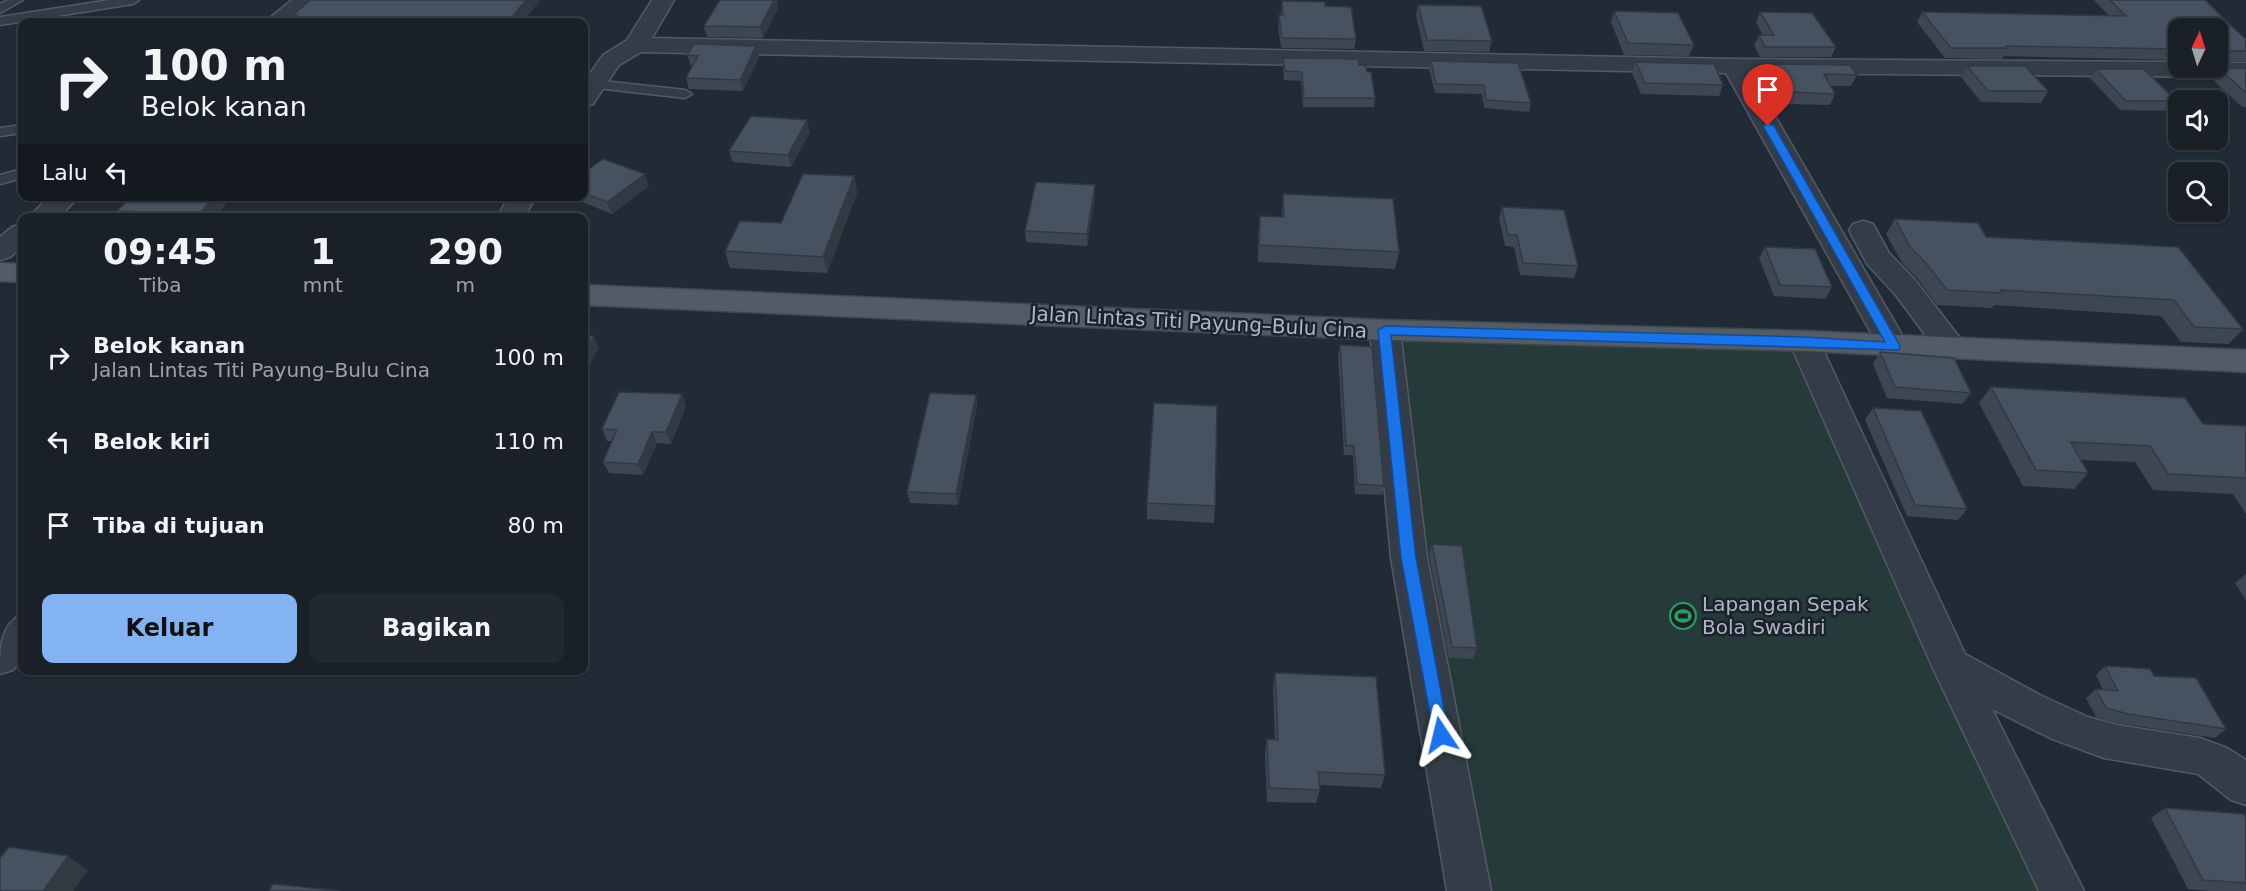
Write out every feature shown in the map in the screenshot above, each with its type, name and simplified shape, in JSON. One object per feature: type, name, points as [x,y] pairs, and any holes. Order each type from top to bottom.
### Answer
[{"type":"main road","points":[[0,272],[18,273]]},
{"type":"main road","name":"Jalan Lintas Titi Payung–Bulu Cina","points":[[588,295],[1385,330],[1804,341],[2246,361]]},
{"type":"street","points":[[284,18],[306,0]]},
{"type":"street","points":[[588,92],[611,60],[636,45],[663,0]]},
{"type":"street","points":[[636,45],[1734,66],[2246,70]]},
{"type":"street","points":[[588,60],[611,60]]},
{"type":"street","points":[[1734,66],[1894,346]]},
{"type":"street","points":[[48,213],[61,201]]},
{"type":"street","points":[[1863,231],[1877,258],[1905,287],[1952,349]]},
{"type":"street","points":[[0,252],[18,236]]},
{"type":"street","points":[[1385,330],[1408,558],[1469,891]]},
{"type":"street","points":[[1804,341],[1951,666],[2062,891]]},
{"type":"street","points":[[0,658],[18,635]]},
{"type":"street","points":[[1951,666],[2022,705],[2082,732],[2104,740],[2188,754],[2210,760],[2246,786]]},
{"type":"lane","points":[[0,9],[17,0]]},
{"type":"lane","points":[[19,18],[133,0]]},
{"type":"lane","points":[[0,21],[18,18]]},
{"type":"lane","points":[[588,92],[685,94]]},
{"type":"lane","points":[[0,180],[18,173]]},
{"type":"green space","name":"Lapangan Sepak Bola Swadiri","points":[[1385,330],[1804,341],[2070,891],[1472,891]]},
{"type":"building","points":[[310,0],[526,0],[511,18],[293,18],[297,15],[293,15]]},
{"type":"building","points":[[720,0],[774,0],[760,27],[704,26]]},
{"type":"building","points":[[2110,0],[2205,0],[2223,18],[2168,18],[2168,49],[2006,46],[2008,48],[1951,48],[1922,12],[2126,16]]},
{"type":"building","points":[[1282,1],[1325,2],[1325,6],[1351,7],[1356,39],[1282,38],[1279,15],[1283,15]]},
{"type":"building","points":[[1418,5],[1481,6],[1492,41],[1427,40]]},
{"type":"building","points":[[1614,11],[1678,13],[1694,45],[1628,43]]},
{"type":"building","points":[[1760,12],[1812,13],[1836,47],[1765,47],[1759,35],[1774,35]]},
{"type":"building","points":[[2228,23],[2246,39],[2246,51],[2228,51]]},
{"type":"building","points":[[694,44],[756,46],[740,80],[686,78],[698,56],[687,55]]},
{"type":"building","points":[[1283,58],[1358,59],[1359,65],[1365,65],[1367,72],[1371,72],[1375,98],[1304,98],[1302,72],[1285,71]]},
{"type":"building","points":[[1431,61],[1518,63],[1531,103],[1486,100],[1484,85],[1436,84]]},
{"type":"building","points":[[1636,62],[1714,64],[1723,85],[1645,83]]},
{"type":"building","points":[[1775,64],[1850,65],[1857,75],[1824,74],[1835,94],[1791,92]]},
{"type":"building","points":[[1967,66],[2025,66],[2048,91],[1988,91]]},
{"type":"building","points":[[2246,68],[2246,93],[2228,76],[2228,69]]},
{"type":"building","points":[[2096,69],[2144,69],[2168,93],[2168,101],[2126,101]]},
{"type":"building","points":[[751,116],[807,120],[788,155],[729,151]]},
{"type":"building","points":[[603,159],[645,174],[607,202],[588,195],[588,170]]},
{"type":"building","points":[[803,174],[854,176],[823,257],[725,251],[740,221],[781,223]]},
{"type":"building","points":[[1036,182],[1095,185],[1087,234],[1025,231]]},
{"type":"building","points":[[1283,194],[1393,199],[1399,252],[1259,245],[1260,216],[1284,217]]},
{"type":"building","points":[[127,201],[211,201],[200,213],[117,211]]},
{"type":"building","points":[[1502,207],[1564,210],[1578,266],[1523,263],[1517,235],[1508,235]]},
{"type":"building","points":[[1895,219],[1978,223],[1986,237],[2178,247],[2243,329],[2194,327],[2174,300],[2001,290],[2002,293],[1947,290],[1911,248]]},
{"type":"building","points":[[1765,247],[1815,249],[1832,287],[1780,285]]},
{"type":"building","points":[[588,335],[594,336],[588,347]]},
{"type":"building","points":[[1340,345],[1372,347],[1384,486],[1357,484],[1354,446],[1346,445]]},
{"type":"building","points":[[1880,352],[1954,358],[1971,393],[1895,387]]},
{"type":"building","points":[[1991,387],[2185,398],[2203,424],[2246,426],[2246,478],[2168,474],[2150,446],[2071,442],[2088,473],[2036,470]]},
{"type":"building","points":[[619,392],[682,394],[666,432],[652,432],[638,464],[603,462],[617,430],[602,429]]},
{"type":"building","points":[[930,393],[976,395],[956,494],[907,492]]},
{"type":"building","points":[[1154,403],[1217,406],[1215,506],[1147,503]]},
{"type":"building","points":[[1873,408],[1921,411],[1967,509],[1915,505]]},
{"type":"building","points":[[1432,544],[1462,546],[1477,648],[1452,647]]},
{"type":"building","points":[[2105,666],[2150,669],[2154,676],[2196,678],[2226,729],[2128,714],[2106,708],[2096,689],[2118,691]]},
{"type":"building","points":[[1275,673],[1376,677],[1385,775],[1318,772],[1320,790],[1269,788],[1267,739],[1278,740]]},
{"type":"building","points":[[2165,808],[2244,814],[2246,818],[2246,883],[2203,880]]},
{"type":"building","points":[[9,847],[68,856],[43,891],[0,891],[0,858]]},
{"type":"building","points":[[273,884],[341,891],[269,891]]},
{"type":"place","name":"Lapangan Sepak Bola Swadiri","points":[[1683,616]]},
{"type":"route","points":[[1441,735],[1408,558],[1385,330],[1804,341],[1894,346],[1768,126]]}]
